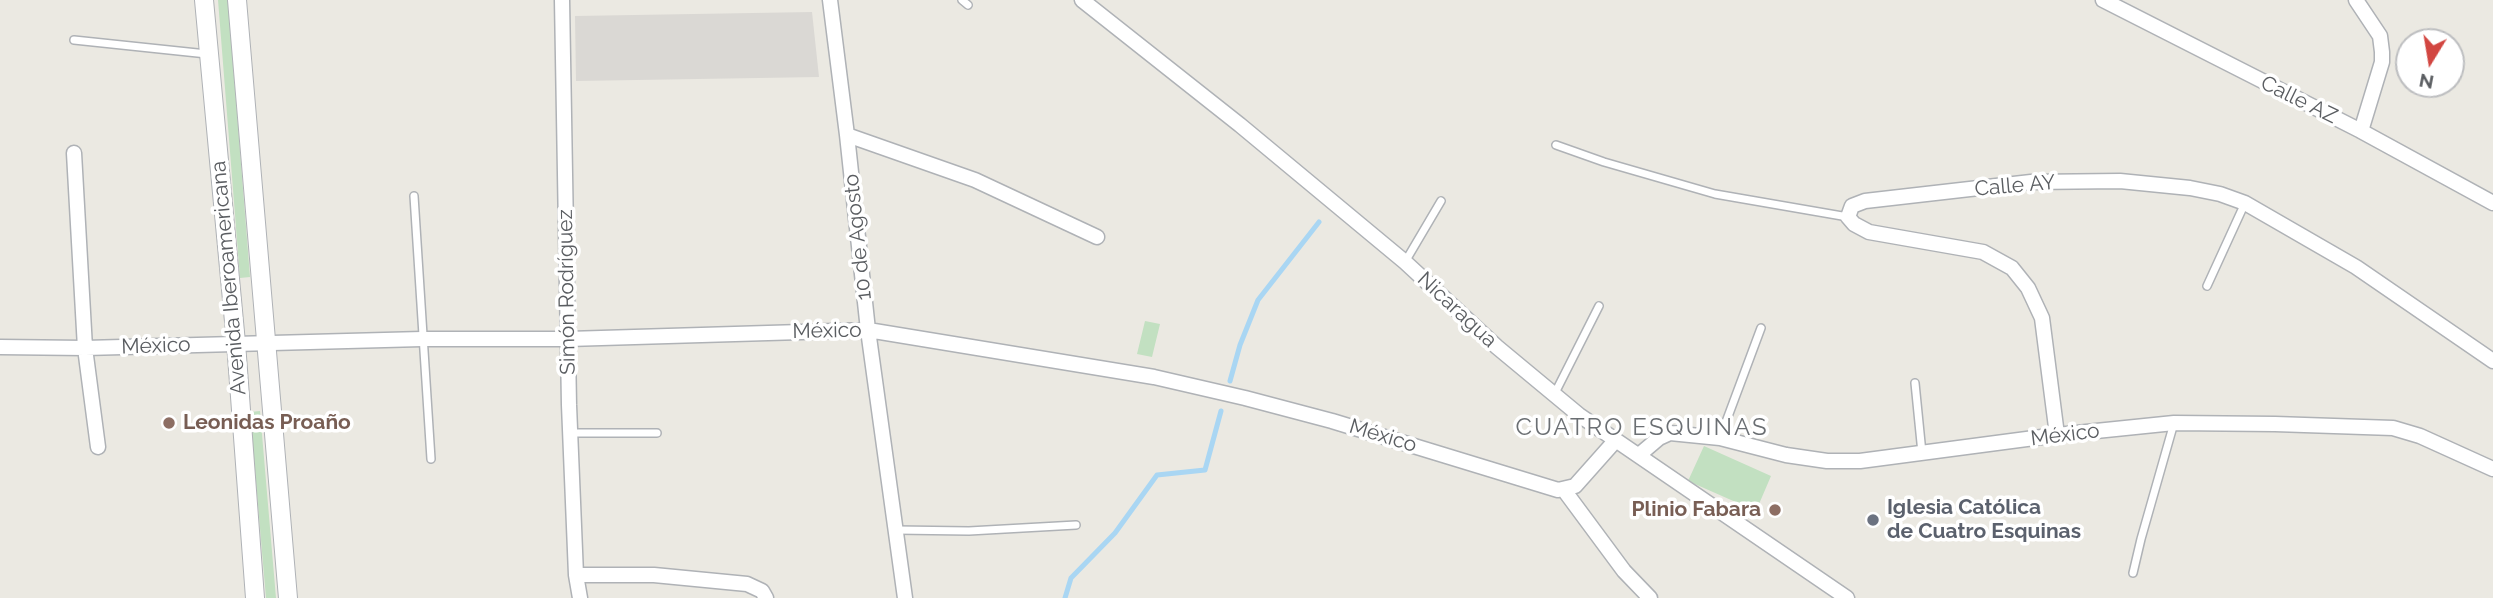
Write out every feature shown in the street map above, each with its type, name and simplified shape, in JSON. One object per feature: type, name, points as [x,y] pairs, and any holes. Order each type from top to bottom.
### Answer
[{"type":"street","name":"Avenida Iberoamericana","points":[[204,0],[236,344],[255,598]]},
{"type":"street","name":"Avenida Iberoamericana","points":[[237,0],[288,598]]},
{"type":"street","name":"Simón Rodríguez","points":[[562,0],[570,433],[577,589]]},
{"type":"street","name":"10 de Agosto","points":[[830,0],[868,330],[905,598]]},
{"type":"street","name":"Nicaragua","points":[[1082,0],[1240,125],[1405,262],[1497,347],[1554,395],[1615,441],[1847,598]]},
{"type":"street","name":"Calle AZ","points":[[2103,0],[2361,131],[2493,203]]},
{"type":"street","points":[[2356,0],[2380,36],[2382,52],[2382,62],[2361,131]]},
{"type":"street","points":[[847,135],[975,180],[1097,237]]},
{"type":"street","points":[[74,153],[85,348],[98,447]]},
{"type":"street","name":"Calle AY","points":[[1848,217],[1852,206],[1865,201],[2031,182],[2120,181],[2190,188],[2245,203],[2356,267],[2493,361]]},
{"type":"street","points":[[1848,217],[1854,224],[1869,232],[1983,252],[2012,268],[2028,288],[2042,318],[2057,435]]},
{"type":"street","name":"México","points":[[0,347],[85,348],[422,339],[568,339],[868,330],[1115,370],[1233,394],[1564,490]]},
{"type":"street","name":"México","points":[[1639,455],[1659,438],[1670,433],[1720,439],[1786,455],[1827,461],[1860,461],[2057,435],[2174,423],[2393,428],[2420,436],[2493,469]]},
{"type":"street","points":[[1615,441],[1574,486],[1564,490],[1624,571],[1650,598]]},
{"type":"street","points":[[577,589],[654,575],[747,584],[762,591],[766,598]]},
{"type":"lane","points":[[74,40],[208,54]]},
{"type":"lane","points":[[1556,145],[1714,194],[1848,217]]},
{"type":"lane","points":[[414,196],[431,459]]},
{"type":"lane","points":[[1405,262],[1441,201]]},
{"type":"lane","points":[[2207,286],[2245,203]]},
{"type":"lane","points":[[1554,395],[1599,306]]},
{"type":"lane","points":[[1720,439],[1761,328]]},
{"type":"lane","points":[[1914,383],[1922,453]]},
{"type":"lane","points":[[2133,573],[2174,423]]},
{"type":"lane","points":[[570,433],[657,432]]},
{"type":"lane","points":[[896,530],[969,531],[1076,525]]},
{"type":"shaded area","points":[[812,12],[819,77],[576,81],[575,16]]},
{"type":"green space","points":[[218,0],[228,0],[250,277],[240,278]]},
{"type":"green space","points":[[1145,321],[1160,324],[1152,357],[1137,354]]},
{"type":"green space","points":[[260,411],[276,598],[266,598],[250,412]]},
{"type":"green space","points":[[1704,446],[1771,476],[1756,511],[1688,481]]},
{"type":"waterway","points":[[1230,381],[1240,345],[1258,300],[1319,222]]},
{"type":"waterway","points":[[1065,598],[1071,578],[1115,533],[1157,475],[1205,470],[1221,411]]},
{"type":"place","name":"Leonidas Proaño","points":[[169,423]]},
{"type":"place","name":"Plinio Fabara","points":[[1775,510]]},
{"type":"place","name":"Iglesia Católica de Cuatro Esquinas","points":[[1873,520]]},
{"type":"district","name":"CUATRO ESQUINAS","points":[[1642,428]]}]
